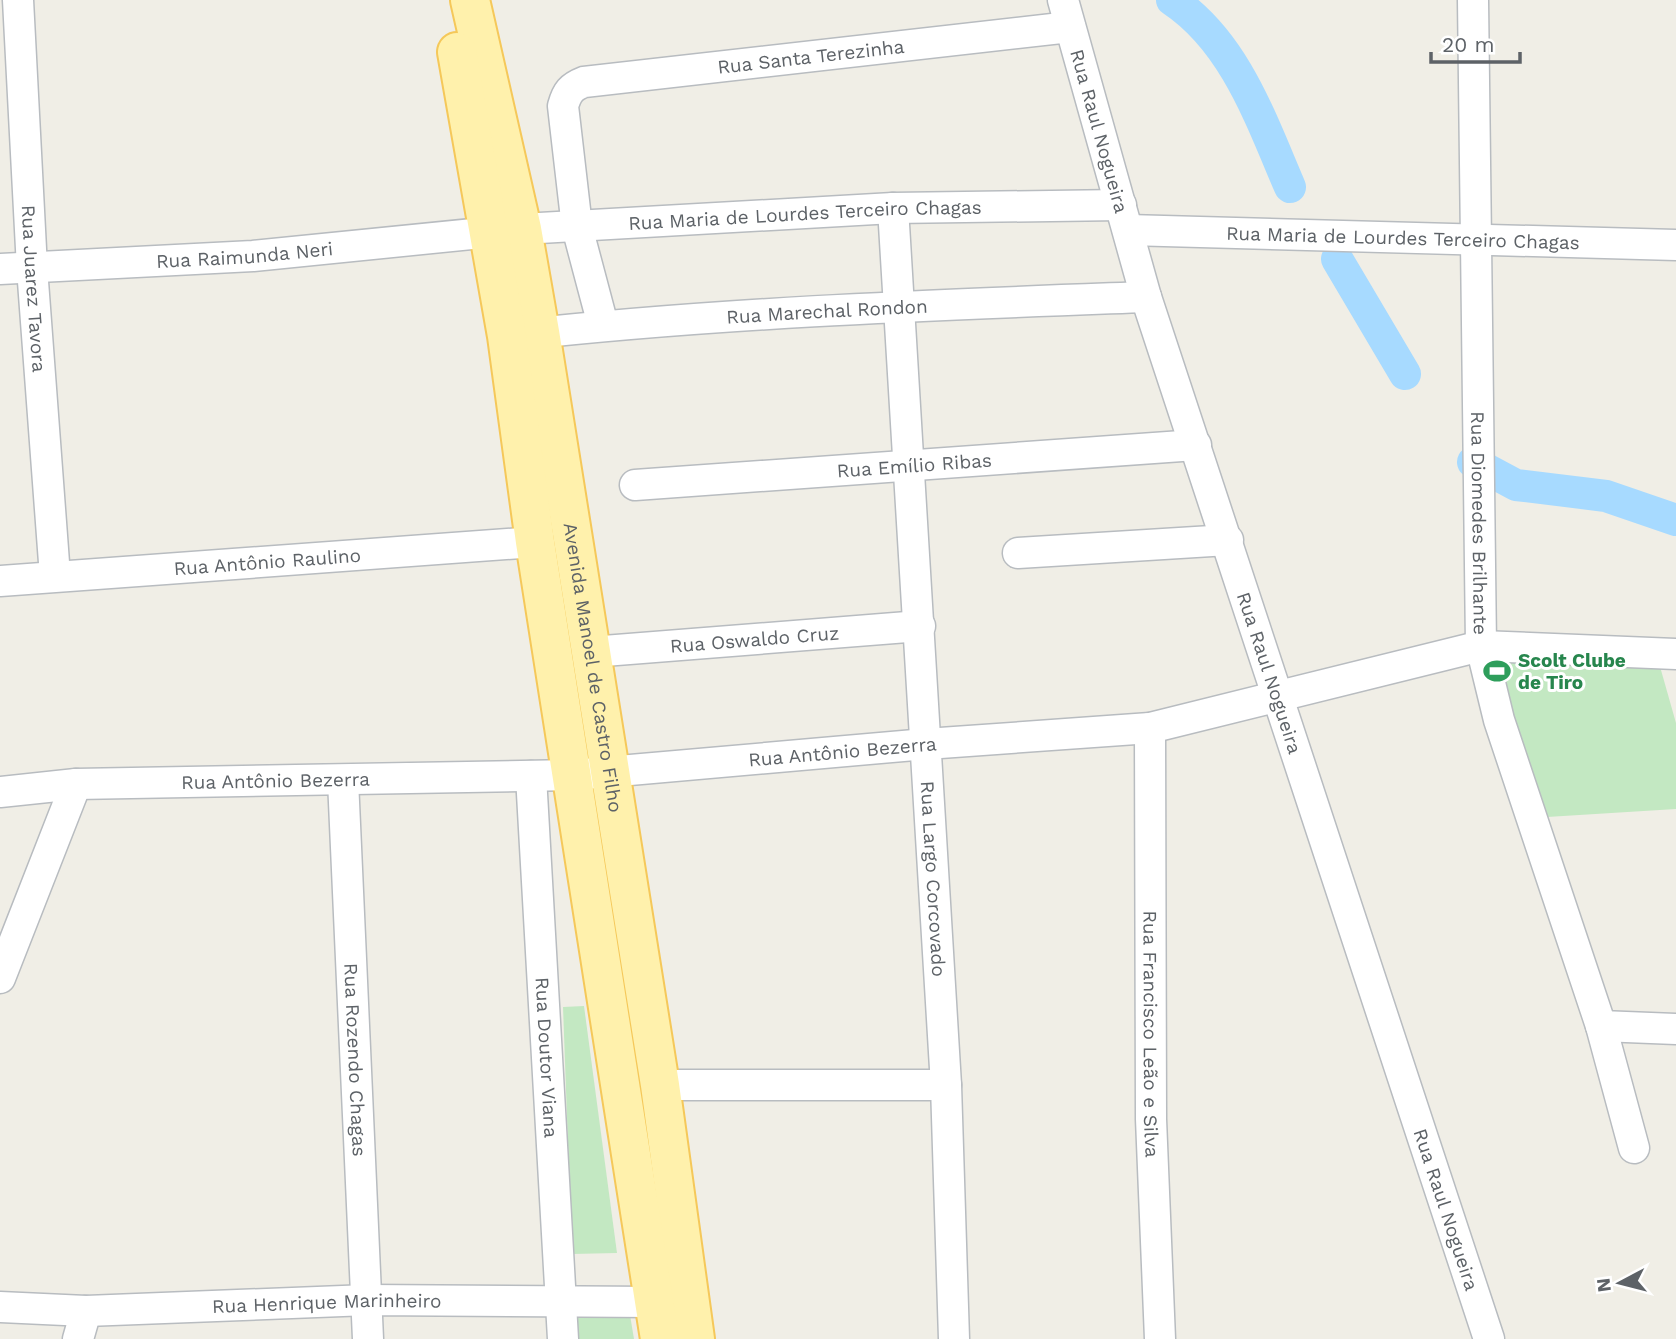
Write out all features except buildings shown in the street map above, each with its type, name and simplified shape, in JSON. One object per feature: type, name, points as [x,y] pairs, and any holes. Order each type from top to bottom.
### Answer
[{"type":"main road","name":"Avenida Manoel de Castro Filho","points":[[445,0],[470,115],[506,231]]},
{"type":"main road","name":"Avenida Manoel de Castro Filho","points":[[470,0],[524,334],[591,652],[611,770],[660,1085],[695,1339]]},
{"type":"main road","name":"Avenida Manoel de Castro Filho","points":[[524,334],[535,542],[660,1339]]},
{"type":"street","name":"Rua Juarez Tavora","points":[[18,0],[32,268],[55,576]]},
{"type":"street","name":"Rua Diomedes Brilhante","points":[[1472,0],[1481,646],[1499,720],[1601,1026],[1634,1148]]},
{"type":"street","name":"Rua Santa Terezinha","points":[[577,227],[563,106],[567,94],[574,86],[584,82],[1066,13]]},
{"type":"street","name":"Rua Raul Nogueira","points":[[1066,13],[1146,297],[1489,1339]]},
{"type":"street","name":"Rua Maria de Lourdes Terceiro Chagas","points":[[506,231],[893,208],[1125,217],[1475,239],[1676,244]]},
{"type":"street","name":"Rua Largo Corcovado","points":[[893,208],[911,468],[946,1085],[954,1339]]},
{"type":"street","points":[[577,227],[603,325]]},
{"type":"street","name":"Rua Raimunda Neri","points":[[0,270],[253,256],[506,231]]},
{"type":"street","name":"Rua Marechal Rondon","points":[[524,334],[603,325],[900,307],[1146,297]]},
{"type":"street","name":"Rua Emílio Ribas","points":[[635,485],[911,468],[1196,445]]},
{"type":"street","points":[[1018,553],[1228,540]]},
{"type":"street","name":"Rua Antônio Raulino","points":[[0,580],[535,542]]},
{"type":"street","name":"Rua Oswaldo Cruz","points":[[591,652],[920,626]]},
{"type":"street","name":"Rua Antônio Bezerra","points":[[0,792],[76,784],[573,775],[926,744],[1150,728],[1277,699],[1481,646],[1676,654]]},
{"type":"street","name":"Rua Francisco Leão e Silva","points":[[1150,728],[1151,1119],[1160,1339]]},
{"type":"street","name":"Rua Doutor Viana","points":[[531,776],[563,1339]]},
{"type":"street","name":"Rua Rozendo Chagas","points":[[343,780],[368,1339]]},
{"type":"street","points":[[0,978],[76,784]]},
{"type":"street","points":[[1601,1026],[1676,1029]]},
{"type":"street","points":[[660,1085],[946,1085]]},
{"type":"street","name":"Rua Henrique Marinheiro","points":[[0,1307],[86,1311],[368,1300],[653,1302]]},
{"type":"street","points":[[78,1339],[86,1311]]},
{"type":"green space","points":[[1493,659],[1659,663],[1676,723],[1676,809],[1547,817]]},
{"type":"green space","points":[[584,1006],[617,1253],[572,1254],[563,1007]]},
{"type":"green space","points":[[627,1297],[634,1339],[573,1339],[571,1300]]},
{"type":"waterway","points":[[1172,0],[1194,17],[1229,60],[1257,109],[1290,187]]},
{"type":"waterway","points":[[1337,259],[1405,374]]},
{"type":"waterway","points":[[1473,462],[1516,485],[1606,496],[1676,520]]},
{"type":"place","name":"Scolt Clube de Tiro","points":[[1497,671]]}]
